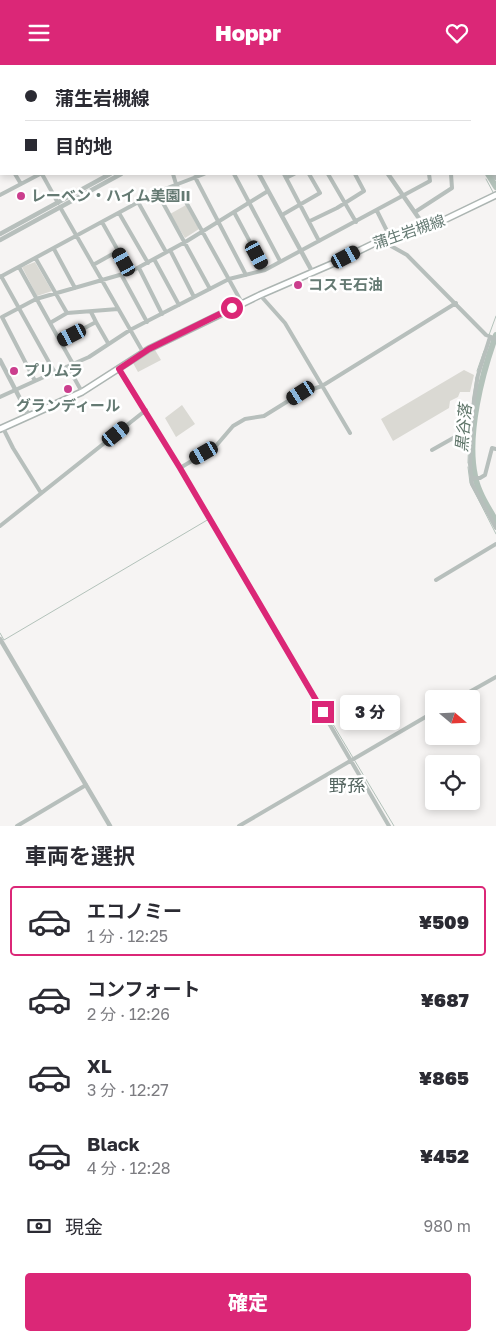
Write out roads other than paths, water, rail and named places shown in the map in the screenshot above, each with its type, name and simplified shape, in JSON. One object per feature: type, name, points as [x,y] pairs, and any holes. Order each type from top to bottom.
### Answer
[{"type":"main road","name":"蒲生岩槻線","points":[[2,428],[82,392],[143,352],[242,303],[313,273],[383,239],[425,227],[465,211],[496,195]]},
{"type":"street","points":[[16,175],[21,184]]},
{"type":"street","points":[[0,195],[39,175]]},
{"type":"street","points":[[42,175],[143,352]]},
{"type":"street","points":[[0,240],[108,175]]},
{"type":"street","points":[[0,234],[119,175]]},
{"type":"street","points":[[173,175],[176,184],[242,303]]},
{"type":"street","points":[[55,373],[1,276],[36,259],[157,192],[201,175]]},
{"type":"street","points":[[235,175],[280,261]]},
{"type":"street","points":[[260,175],[313,273]]},
{"type":"street","points":[[282,215],[320,193],[310,175]]},
{"type":"street","points":[[329,175],[356,222]]},
{"type":"street","points":[[310,221],[364,191],[356,175]]},
{"type":"street","points":[[391,175],[425,227]]},
{"type":"street","points":[[0,397],[89,357],[130,330],[229,279],[265,269],[356,222],[430,181],[429,175]]},
{"type":"street","points":[[415,212],[452,188],[451,175]]},
{"type":"street","points":[[285,176],[319,241]]},
{"type":"street","points":[[195,177],[246,275]]},
{"type":"street","points":[[35,381],[1,317],[36,299],[130,273],[184,243],[268,191]]},
{"type":"street","points":[[157,192],[210,289]]},
{"type":"street","points":[[138,202],[194,297]]},
{"type":"street","points":[[377,211],[390,237]]},
{"type":"street","points":[[234,212],[265,269]]},
{"type":"street","points":[[119,213],[148,263]]},
{"type":"street","points":[[102,222],[130,273]]},
{"type":"street","points":[[383,239],[407,255],[493,338],[478,375],[471,428],[471,478],[496,528]]},
{"type":"street","points":[[54,249],[76,288]]},
{"type":"street","points":[[93,265],[118,251]]},
{"type":"street","points":[[36,259],[67,313]]},
{"type":"street","points":[[154,259],[179,305]]},
{"type":"street","points":[[19,267],[73,364]]},
{"type":"street","points":[[138,268],[162,314]]},
{"type":"street","points":[[122,276],[147,322]]},
{"type":"street","points":[[260,295],[285,323],[350,433]]},
{"type":"street","points":[[180,468],[215,447],[233,426],[244,419],[264,416],[301,393],[322,386],[456,303]]},
{"type":"street","points":[[50,323],[67,313],[118,309]]},
{"type":"street","points":[[91,312],[108,343]]},
{"type":"street","points":[[60,341],[96,322]]},
{"type":"street","points":[[0,360],[29,416]]},
{"type":"street","points":[[68,367],[82,392]]},
{"type":"street","points":[[119,369],[146,410],[389,826]]},
{"type":"street","points":[[0,526],[146,410]]},
{"type":"street","points":[[2,428],[41,493]]},
{"type":"street","points":[[432,450],[471,428]]},
{"type":"street","points":[[471,478],[480,478],[485,475],[492,449],[496,449]]},
{"type":"street","points":[[436,580],[496,544]]},
{"type":"street","points":[[0,639],[110,826]]},
{"type":"street","points":[[473,690],[496,677]]},
{"type":"street","points":[[238,826],[425,717]]},
{"type":"street","points":[[17,826],[86,785]]},
{"type":"waterway","name":"黒谷落","points":[[489,175],[496,187]]},
{"type":"waterway","points":[[486,179],[494,194]]},
{"type":"waterway","points":[[489,335],[496,316]]},
{"type":"waterway","name":"黒谷落","points":[[496,335],[477,404],[473,442],[476,482],[496,521]]},
{"type":"waterway","points":[[477,371],[484,351]]},
{"type":"waterway","points":[[469,428],[476,377]]},
{"type":"waterway","points":[[468,463],[469,432]]},
{"type":"waterway","points":[[468,467],[470,483],[496,534]]},
{"type":"waterway","points":[[0,633],[4,640],[209,519]]},
{"type":"waterway","points":[[298,666],[394,826]]},
{"type":"place","name":"レーベン・ハイム美園II","points":[[21,196]]},
{"type":"place","name":"コスモ石油","points":[[298,285]]},
{"type":"place","name":"プリムラ","points":[[14,371]]},
{"type":"place","name":"グランディール","points":[[68,389]]},
{"type":"district","name":"野孫","points":[[347,786]]}]
